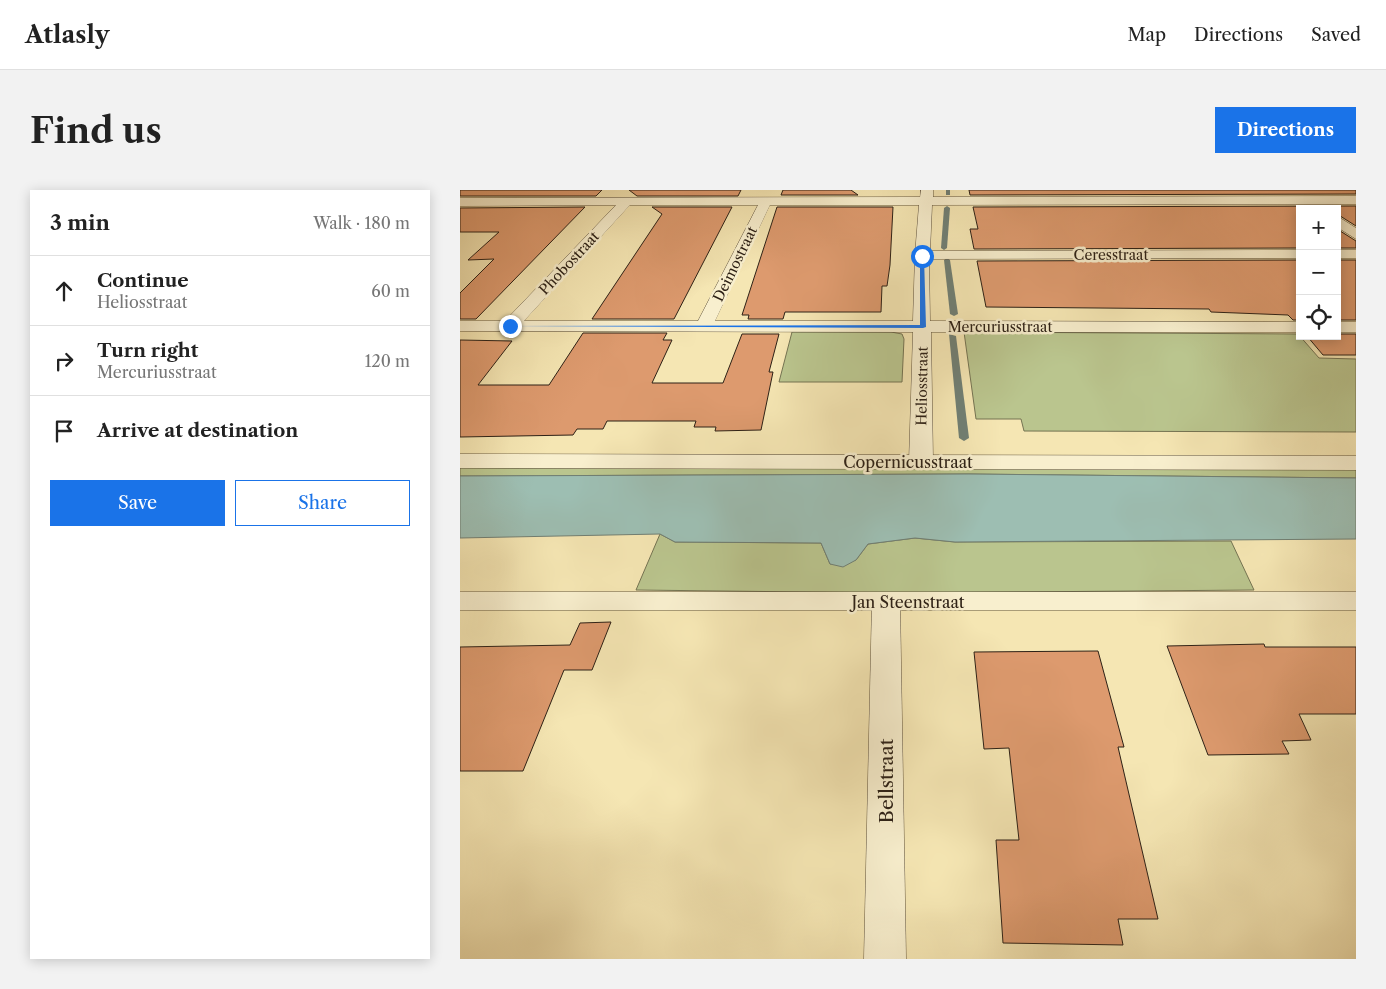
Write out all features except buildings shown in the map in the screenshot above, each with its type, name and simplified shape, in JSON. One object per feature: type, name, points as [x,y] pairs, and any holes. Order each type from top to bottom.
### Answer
[{"type":"street","points":[[467,216],[502,190]]},
{"type":"street","points":[[1301,190],[1319,205]]},
{"type":"street","points":[[460,202],[766,201],[928,196],[1319,205],[1356,200]]},
{"type":"street","name":"Heliosstraat","points":[[921,462],[922,256],[928,196]]},
{"type":"street","name":"Phobostraat","points":[[510,326],[628,201]]},
{"type":"street","name":"Deimostraat","points":[[704,326],[766,201]]},
{"type":"street","points":[[1341,223],[1356,235]]},
{"type":"street","name":"Ceresstraat","points":[[922,256],[1296,254]]},
{"type":"street","points":[[1341,254],[1356,254]]},
{"type":"street","name":"Mercuriusstraat","points":[[460,326],[1296,327]]},
{"type":"street","points":[[1341,327],[1356,327]]},
{"type":"street","name":"Copernicusstraat","points":[[460,461],[1356,463]]},
{"type":"street","name":"Jan Steenstraat","points":[[460,601],[1356,601]]},
{"type":"street","name":"Bellstraat","points":[[885,959],[886,602]]},
{"type":"green space","points":[[792,332],[891,332],[902,334],[904,339],[902,382],[779,382]]},
{"type":"green space","points":[[964,332],[1296,334],[1296,340],[1303,340],[1319,358],[1356,359],[1356,432],[1024,431],[1021,419],[976,419]]},
{"type":"green space","points":[[460,465],[1356,469],[1356,478],[969,474],[460,476]]},
{"type":"green space","points":[[660,534],[675,542],[821,543],[830,564],[856,560],[868,544],[915,538],[955,542],[1231,541],[1254,590],[894,593],[636,590]]},
{"type":"water","points":[[969,474],[1356,478],[1356,539],[955,542],[915,538],[868,544],[856,560],[843,567],[830,564],[821,543],[675,542],[660,534],[460,538],[460,476]]},
{"type":"waterway","points":[[944,248],[947,208]]},
{"type":"waterway","points":[[947,260],[954,314]]},
{"type":"waterway","points":[[952,336],[964,438]]},
{"type":"route","points":[[510,326],[923,327],[922,256]]}]
